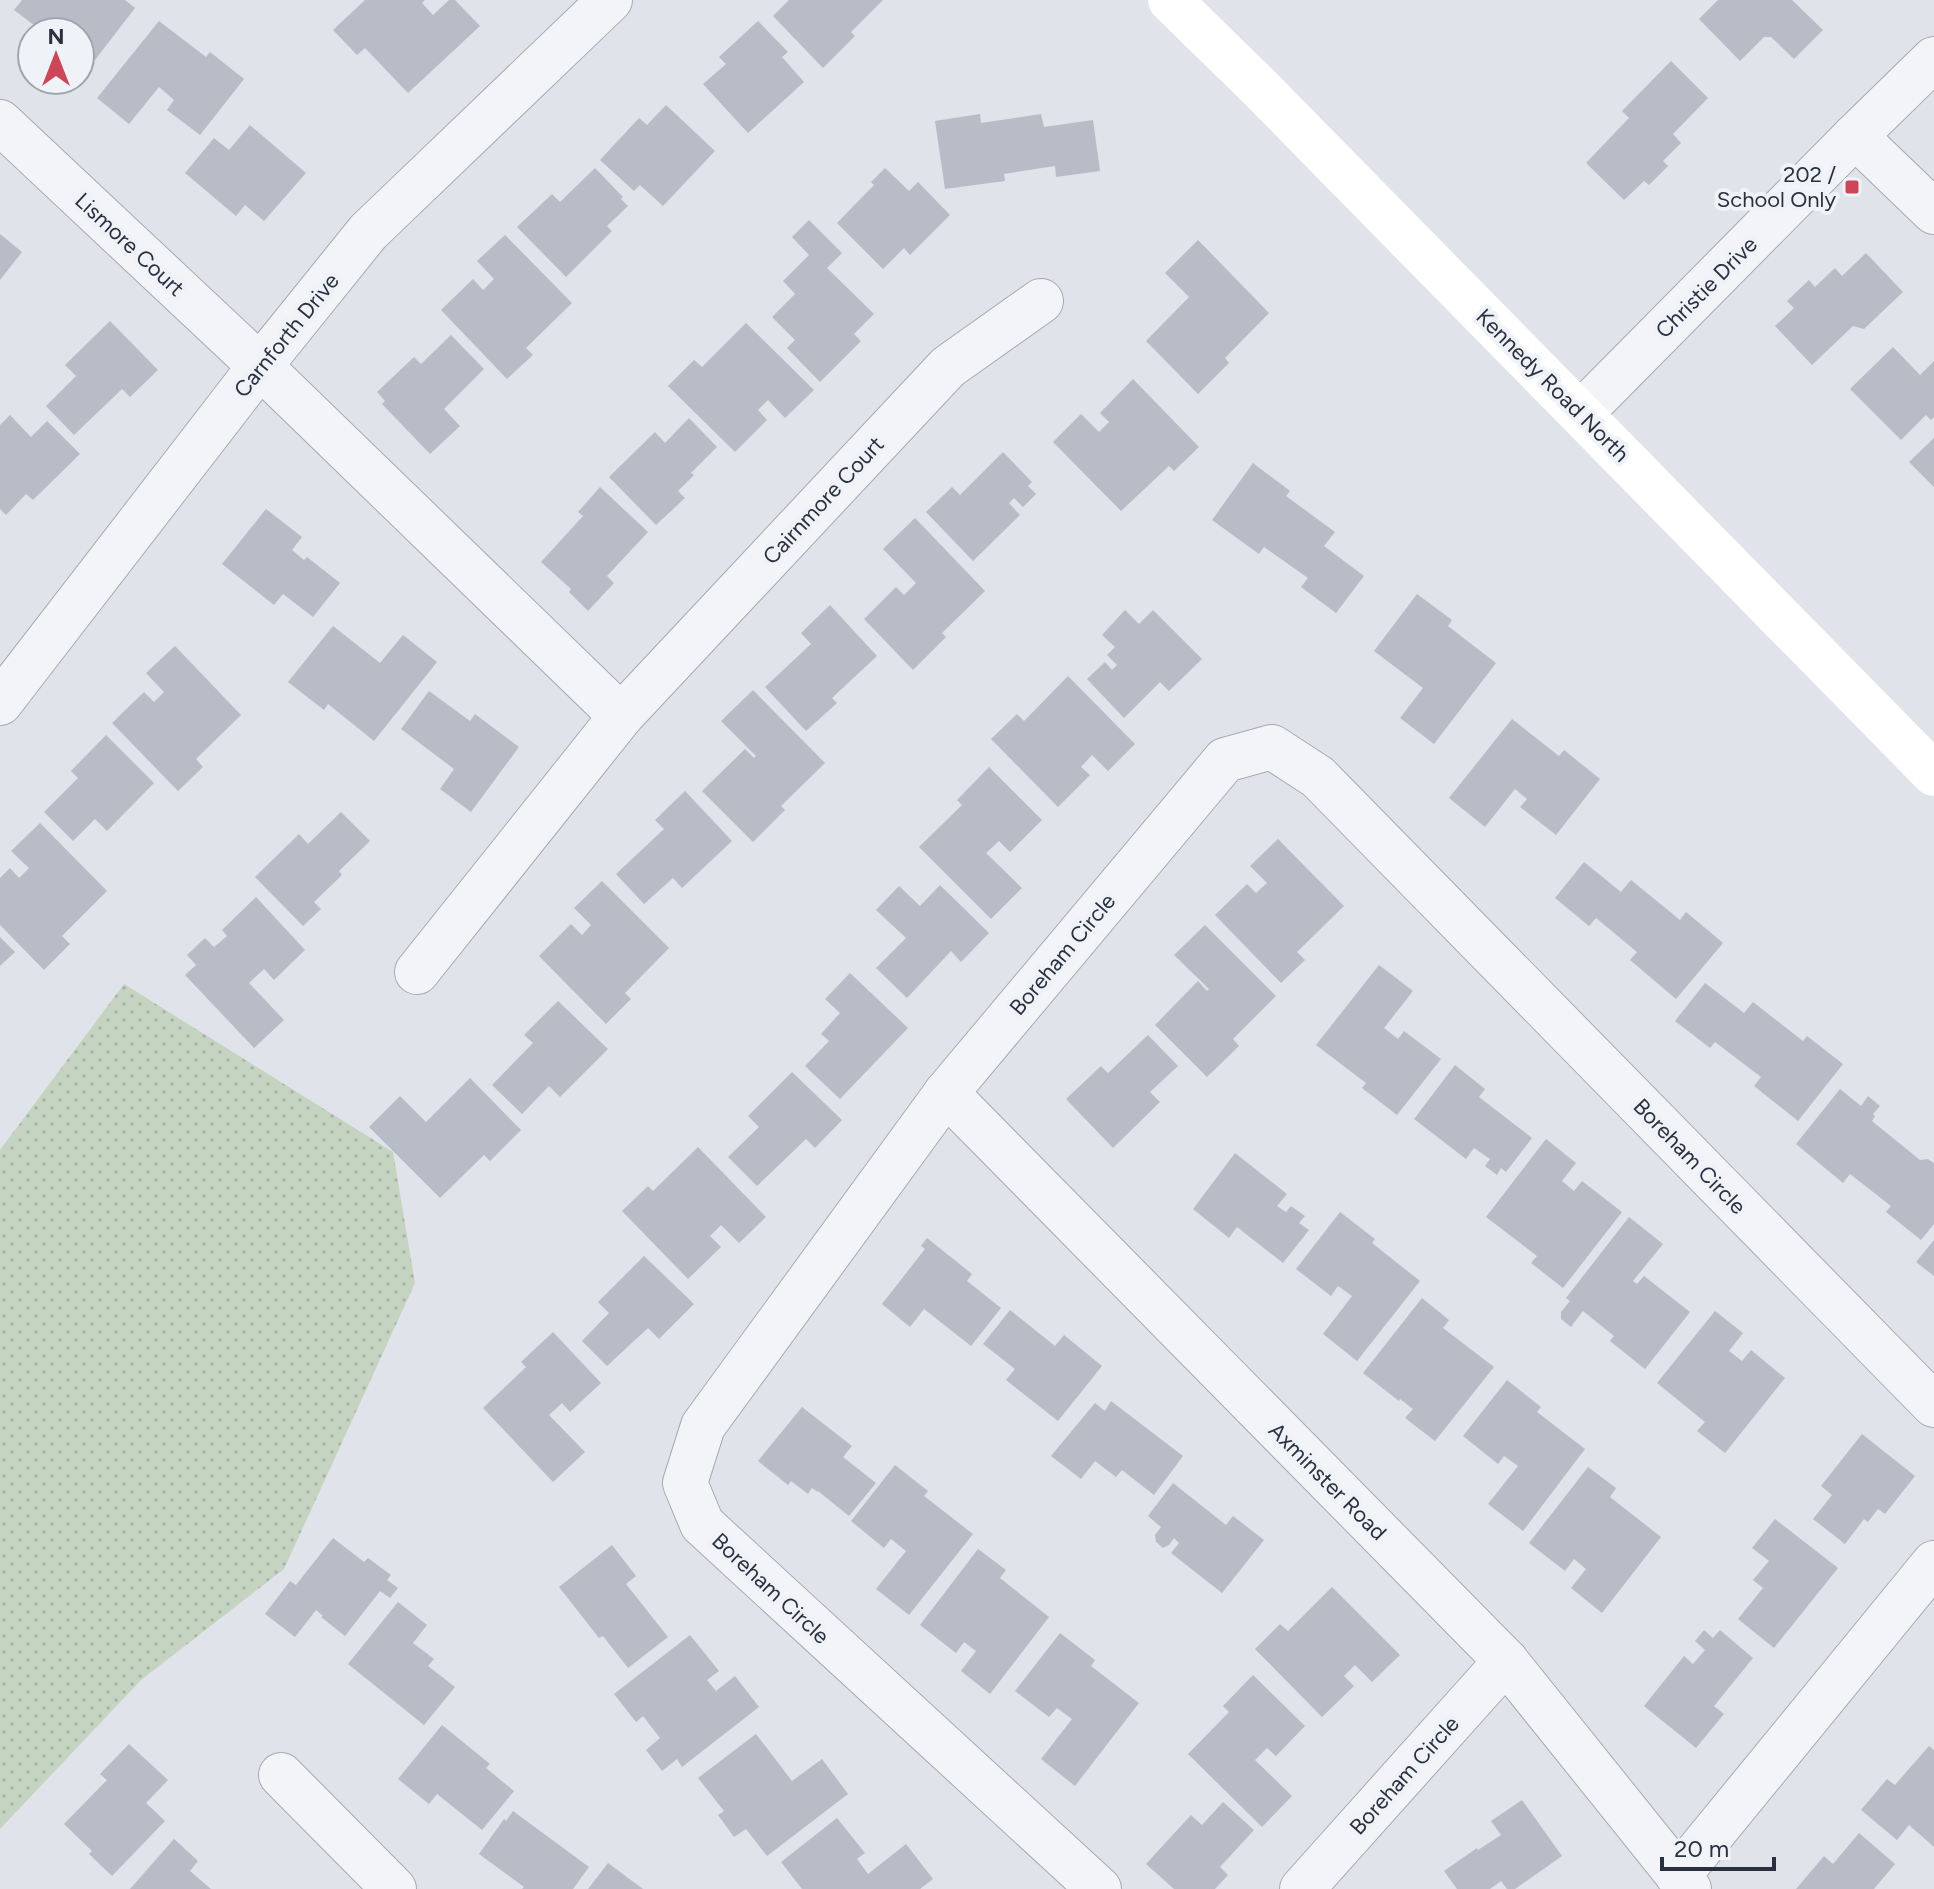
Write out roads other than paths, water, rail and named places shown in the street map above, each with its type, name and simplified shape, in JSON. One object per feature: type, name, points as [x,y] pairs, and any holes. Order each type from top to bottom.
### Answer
[{"type":"main road","name":"Kennedy Road North","points":[[1170,0],[1934,774]]},
{"type":"street","name":"Carnforth Drive","points":[[0,703],[260,366],[368,232],[599,3]]},
{"type":"street","name":"Christie Drive","points":[[1581,413],[1934,59]]},
{"type":"street","name":"Lismore Court","points":[[0,122],[260,366]]},
{"type":"street","points":[[1855,136],[1934,212]]},
{"type":"street","name":"Cairnmore Court","points":[[417,972],[621,716],[948,367],[1041,301]]},
{"type":"street","points":[[260,366],[621,716]]},
{"type":"street","name":"Boreham Circle","points":[[1099,1889],[702,1524],[685,1483],[703,1426],[946,1093],[1225,760],[1272,747],[1318,777],[1934,1405]]},
{"type":"street","name":"Axminster Road","points":[[946,1093],[1506,1661],[1683,1882]]},
{"type":"street","points":[[1683,1882],[1934,1563]]},
{"type":"street","name":"Boreham Circle","points":[[1302,1889],[1506,1661]]},
{"type":"street","points":[[281,1775],[394,1889]]},
{"type":"place","name":"202 / School Only","points":[[1852,187]]}]
